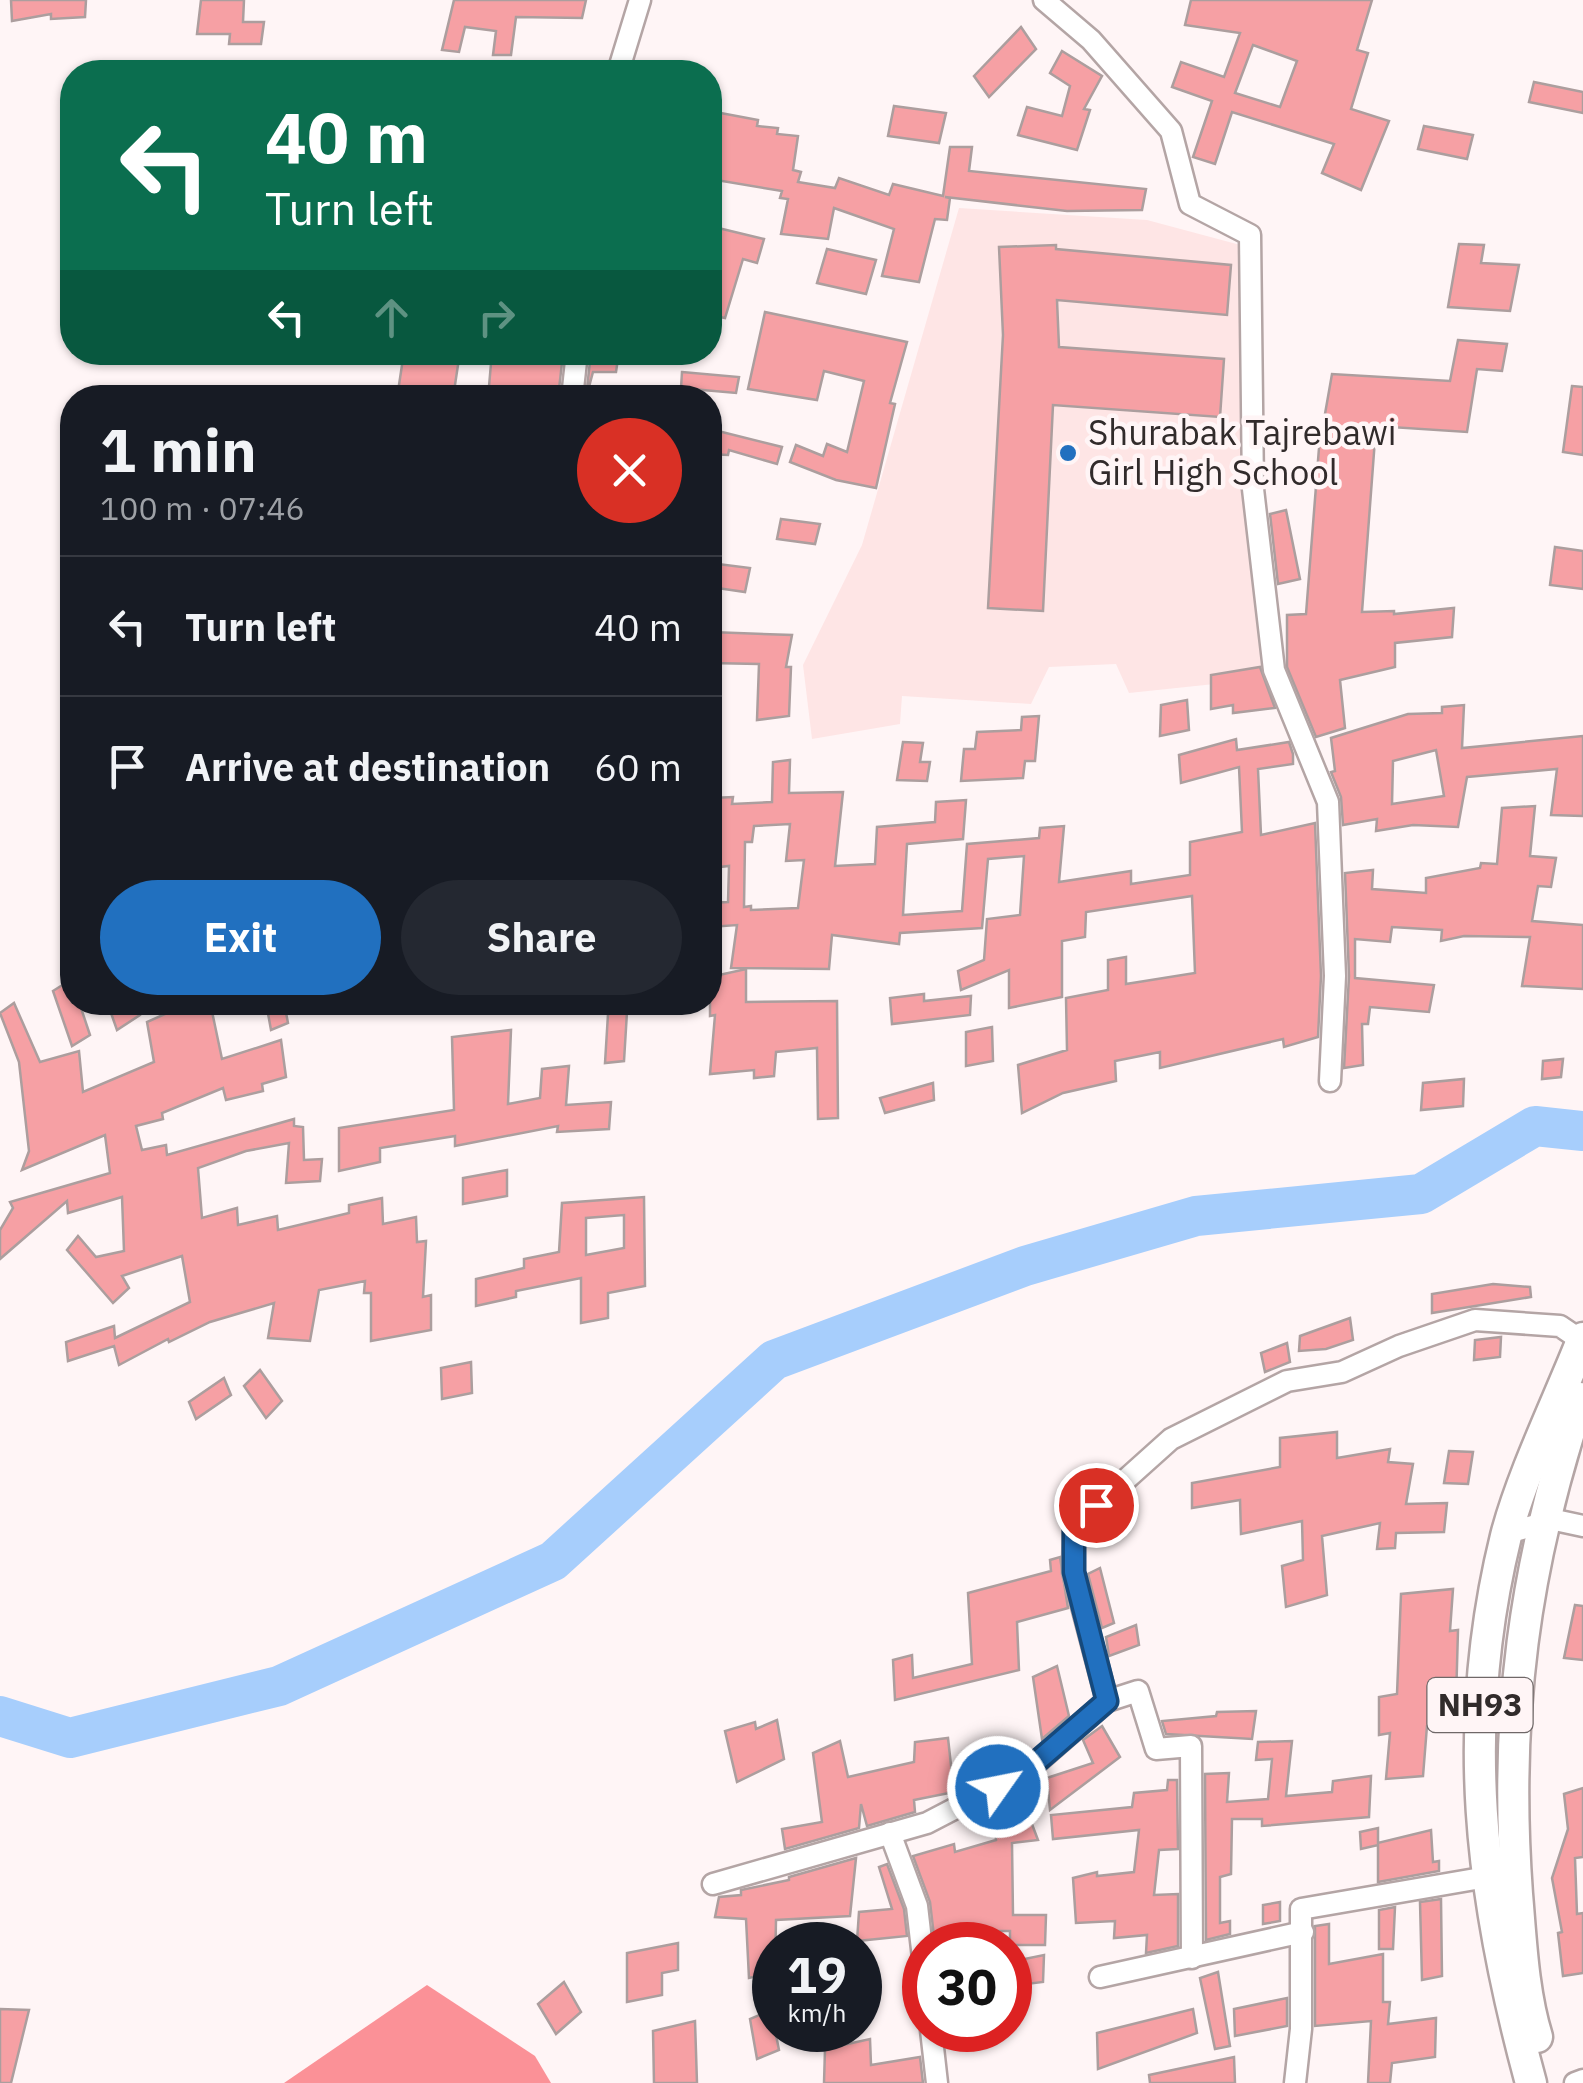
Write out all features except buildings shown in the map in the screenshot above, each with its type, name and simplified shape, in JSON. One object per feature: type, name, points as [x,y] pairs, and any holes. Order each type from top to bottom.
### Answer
[{"type":"main road","name":"NH93","points":[[1531,2083],[1505,1988],[1487,1877],[1476,1766],[1484,1647],[1507,1533],[1582,1339]]},
{"type":"main road","name":"NH93","points":[[1551,2083],[1535,2030],[1520,1940],[1512,1826],[1514,1719],[1525,1614],[1542,1524],[1583,1388]]},
{"type":"street","points":[[622,60],[640,0]]},
{"type":"street","points":[[1044,0],[1091,40],[1171,131],[1190,204],[1250,235],[1253,489],[1274,670],[1328,802],[1334,976],[1330,1081]]},
{"type":"street","points":[[1107,1701],[1074,1572],[1074,1526],[1171,1439],[1287,1381],[1342,1372],[1399,1346],[1475,1320],[1560,1326],[1582,1339]]},
{"type":"street","points":[[1507,1533],[1555,1520],[1583,1526]]},
{"type":"street","points":[[713,1884],[927,1823],[1026,1771],[1107,1701],[1138,1691],[1156,1749],[1191,1746],[1192,1958]]},
{"type":"street","points":[[890,1832],[918,1906],[920,1922]]},
{"type":"street","points":[[1295,2083],[1301,1909],[1487,1877]]},
{"type":"street","points":[[1100,1977],[1303,1932]]},
{"type":"street","points":[[934,2052],[938,2083]]},
{"type":"street","points":[[1576,2083],[1583,2080]]},
{"type":"shaded area","name":"Shurabak Tajrebawi Girl High School","points":[[959,208],[1147,220],[1244,246],[1250,277],[1241,361],[1262,679],[1129,693],[1116,664],[1049,667],[1031,704],[902,696],[900,724],[812,739],[803,665],[862,545]]},
{"type":"shaded area","points":[[427,1985],[535,2056],[551,2083],[284,2083]]},
{"type":"waterway","points":[[0,1716],[70,1738],[279,1686],[553,1561],[774,1360],[1025,1266],[1196,1216],[1421,1194],[1535,1126],[1583,1131]]},
{"type":"place","name":"Shurabak Tajrebawi Girl High School","points":[[1068,453]]},
{"type":"route","points":[[998,1787],[1026,1771],[1107,1701],[1074,1572],[1074,1526],[1096,1505]]}]
